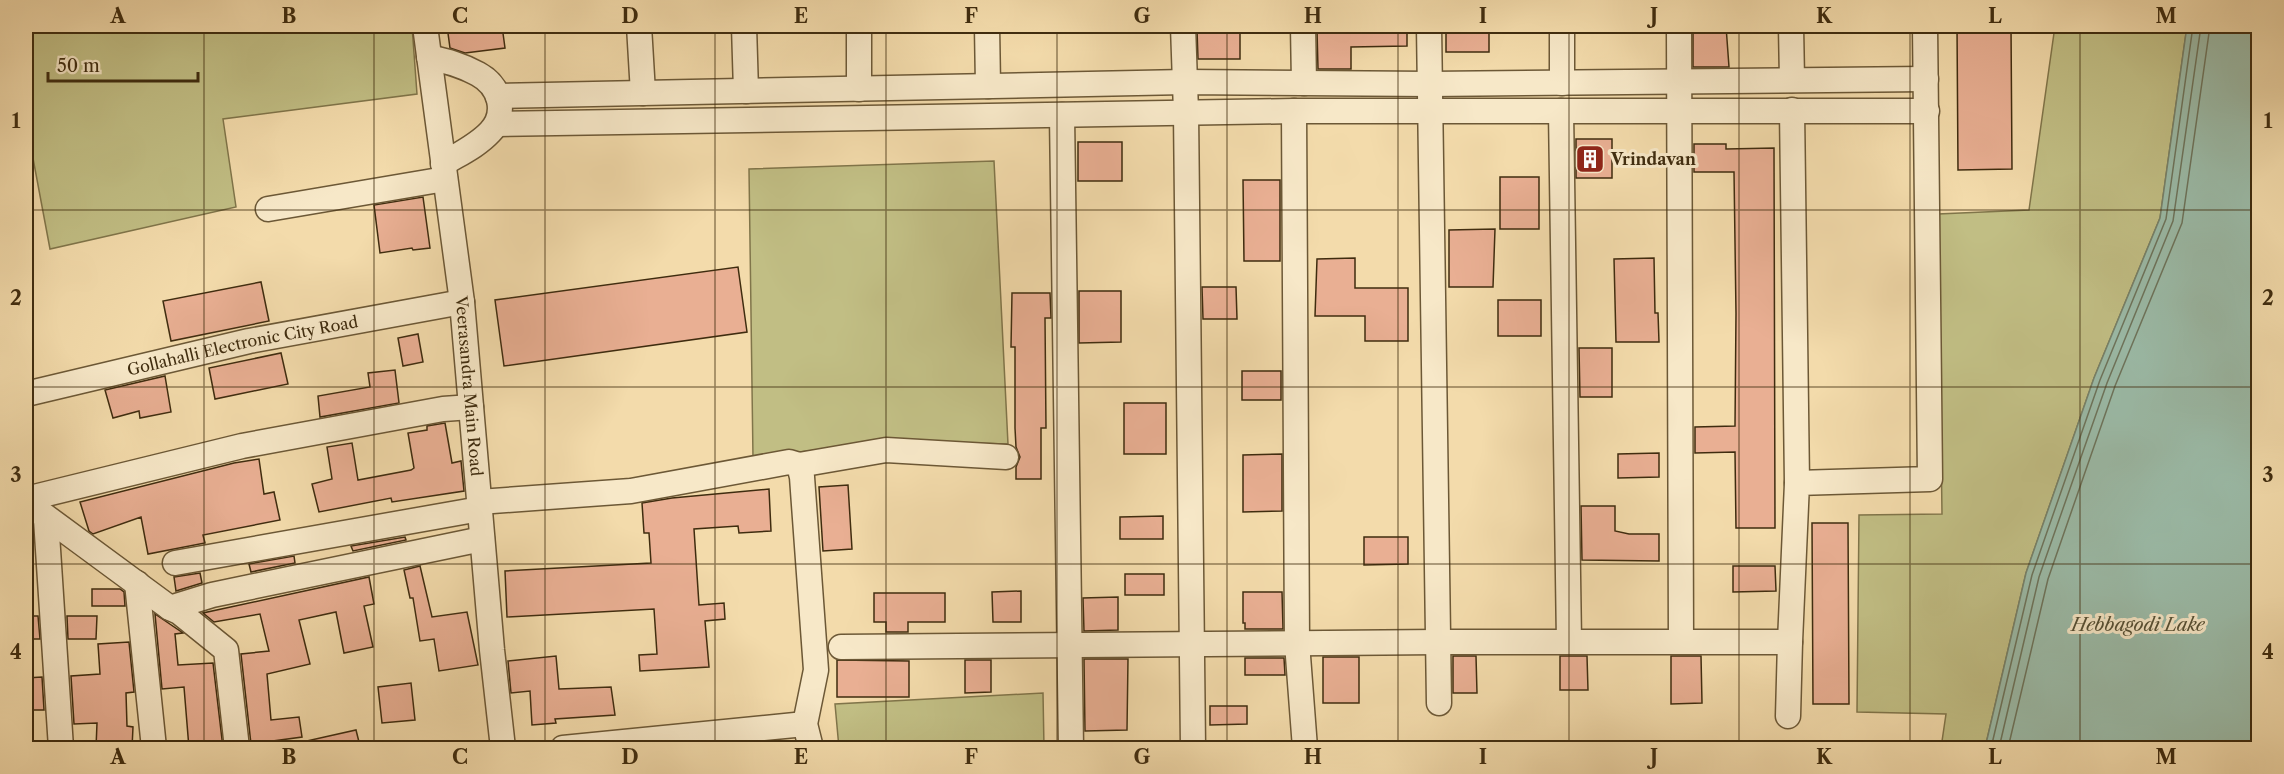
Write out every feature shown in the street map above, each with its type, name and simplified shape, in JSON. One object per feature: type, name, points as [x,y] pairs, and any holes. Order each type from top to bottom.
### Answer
[{"type":"street","name":"Veerasandra Main Road","points":[[425,26],[462,303],[492,650],[503,748]]},
{"type":"street","points":[[624,122],[634,93],[639,26]]},
{"type":"street","points":[[744,26],[746,91]]},
{"type":"street","points":[[859,26],[859,89]]},
{"type":"street","points":[[987,26],[988,86]]},
{"type":"street","points":[[1183,26],[1186,112],[1193,748]]},
{"type":"street","points":[[1303,26],[1304,83]]},
{"type":"street","points":[[1429,26],[1439,703]]},
{"type":"street","points":[[1562,26],[1562,83]]},
{"type":"street","points":[[1678,26],[1681,641]]},
{"type":"street","points":[[1791,26],[1791,80]]},
{"type":"street","points":[[1797,483],[1930,479],[1925,26]]},
{"type":"street","points":[[268,209],[444,171],[473,147],[497,124],[501,115],[498,96],[494,88],[480,75],[456,64],[429,57]]},
{"type":"street","points":[[498,96],[1185,82],[1430,84],[1926,79]]},
{"type":"street","points":[[1788,716],[1797,483],[1792,110]]},
{"type":"street","points":[[497,124],[1294,111],[1927,111]]},
{"type":"street","points":[[1294,111],[1297,643],[1305,748]]},
{"type":"street","points":[[1561,111],[1569,642]]},
{"type":"street","points":[[1062,115],[1071,748]]},
{"type":"street","name":"Gollahalli Electronic City Road","points":[[26,394],[249,341],[462,303]]},
{"type":"street","points":[[26,500],[242,446],[442,409],[471,407]]},
{"type":"street","points":[[174,563],[479,506],[631,490],[789,462],[799,465],[886,450],[1006,457]]},
{"type":"street","points":[[799,465],[802,477],[816,670],[805,723],[811,748]]},
{"type":"street","points":[[26,500],[46,519],[170,608],[179,612],[225,650],[237,748]]},
{"type":"street","points":[[46,519],[61,748]]},
{"type":"street","points":[[170,608],[212,595],[482,540]]},
{"type":"street","points":[[137,583],[153,748]]},
{"type":"street","points":[[841,647],[1439,642],[1790,642]]},
{"type":"street","points":[[563,748],[805,723]]},
{"type":"shaded area","points":[[26,26],[412,26],[417,94],[223,119],[236,207],[50,249],[26,121]]},
{"type":"shaded area","points":[[2055,26],[2187,26],[2160,218],[2094,378],[2026,573],[1985,748],[1941,748],[1946,714],[1857,712],[1859,515],[1942,514],[1938,214],[2029,210]]},
{"type":"shaded area","points":[[994,161],[1008,444],[887,441],[753,458],[749,169]]},
{"type":"shaded area","points":[[1043,693],[1044,748],[839,748],[835,704]]},
{"type":"water","name":"Hebbagodi Lake","points":[[2187,26],[2258,26],[2258,748],[1985,748],[2026,573],[2094,378],[2160,218]]},
{"type":"building","points":[[447,26],[502,26],[505,48],[465,53],[450,48]]},
{"type":"building","points":[[1356,26],[1407,26],[1407,46],[1351,47],[1351,69],[1318,69],[1317,30],[1356,29]]},
{"type":"building","points":[[1446,26],[1489,26],[1489,52],[1446,52]]},
{"type":"building","points":[[1693,26],[1726,26],[1729,67],[1693,67]]},
{"type":"building","points":[[1957,26],[2011,26],[2012,169],[1958,170]]},
{"type":"building","points":[[1197,30],[1240,30],[1240,59],[1198,59]]},
{"type":"building","name":"Vrindavan","points":[[1576,139],[1612,139],[1612,178],[1576,178]]},
{"type":"building","points":[[1078,142],[1122,142],[1122,181],[1078,181]]},
{"type":"building","points":[[1694,144],[1726,144],[1726,149],[1774,148],[1775,528],[1736,528],[1735,452],[1695,453],[1695,427],[1735,426],[1736,313],[1734,172],[1694,172]]},
{"type":"building","points":[[1500,177],[1539,177],[1539,229],[1500,229]]},
{"type":"building","points":[[1243,180],[1280,180],[1280,261],[1244,261]]},
{"type":"building","points":[[423,197],[430,248],[380,253],[374,205]]},
{"type":"building","points":[[1495,229],[1493,287],[1449,287],[1449,230]]},
{"type":"building","points":[[1355,258],[1355,288],[1408,288],[1408,341],[1365,341],[1365,316],[1315,316],[1317,259]]},
{"type":"building","points":[[1654,258],[1655,313],[1658,313],[1659,342],[1616,342],[1614,259]]},
{"type":"building","points":[[738,267],[747,332],[504,366],[495,300]]},
{"type":"building","points":[[261,282],[269,321],[171,341],[163,301]]},
{"type":"building","points":[[1202,287],[1236,287],[1237,319],[1203,319]]},
{"type":"building","points":[[1079,291],[1121,291],[1121,342],[1079,343]]},
{"type":"building","points":[[1012,293],[1050,293],[1051,318],[1045,318],[1046,428],[1041,428],[1041,479],[1016,479],[1016,467],[1020,457],[1016,447],[1015,428],[1015,347],[1011,347]]},
{"type":"building","points":[[1498,300],[1541,300],[1541,336],[1498,336]]},
{"type":"building","points":[[418,334],[423,362],[403,366],[398,338]]},
{"type":"building","points":[[1579,348],[1612,348],[1612,397],[1580,397]]},
{"type":"building","points":[[281,353],[288,384],[215,399],[209,368]]},
{"type":"building","points":[[395,370],[399,403],[320,417],[318,396],[370,387],[368,373]]},
{"type":"building","points":[[1242,371],[1281,371],[1281,400],[1242,400]]},
{"type":"building","points":[[165,376],[171,412],[140,418],[139,411],[113,418],[105,390]]},
{"type":"building","points":[[1124,403],[1166,403],[1166,454],[1124,454]]},
{"type":"building","points":[[445,423],[452,463],[461,461],[464,491],[392,502],[391,498],[319,512],[312,484],[332,479],[327,447],[352,443],[358,480],[411,470],[414,468],[408,433],[427,430],[427,426]]},
{"type":"building","points":[[1659,453],[1659,477],[1618,478],[1618,454]]},
{"type":"building","points":[[1282,454],[1282,511],[1243,512],[1243,455]]},
{"type":"building","points":[[259,459],[264,494],[274,492],[280,520],[203,535],[205,543],[148,554],[141,517],[93,534],[89,531],[80,502],[234,463]]},
{"type":"building","points":[[848,485],[852,549],[823,551],[819,487]]},
{"type":"building","points":[[769,489],[771,531],[739,533],[738,526],[694,529],[699,605],[724,603],[725,619],[705,621],[709,667],[640,671],[639,655],[657,654],[654,609],[507,617],[505,571],[651,563],[649,533],[644,533],[642,503]]},
{"type":"building","points":[[1581,506],[1615,506],[1615,531],[1629,534],[1659,534],[1659,561],[1582,560]]},
{"type":"building","points":[[1163,516],[1163,539],[1120,539],[1120,517]]},
{"type":"building","points":[[1812,523],[1848,523],[1849,704],[1813,704]]},
{"type":"building","points":[[405,537],[406,540],[353,551],[351,546]]},
{"type":"building","points":[[1364,537],[1408,537],[1408,564],[1364,565]]},
{"type":"building","points":[[294,556],[295,563],[251,572],[249,564]]},
{"type":"building","points":[[420,566],[432,617],[467,612],[478,665],[439,671],[434,639],[420,641],[413,598],[410,598],[404,570]]},
{"type":"building","points":[[1733,566],[1775,566],[1776,591],[1733,592]]},
{"type":"building","points":[[200,573],[202,583],[176,591],[174,577]]},
{"type":"building","points":[[1125,574],[1164,574],[1164,595],[1125,595]]},
{"type":"building","points":[[369,577],[374,604],[364,606],[373,647],[344,653],[336,612],[299,620],[310,664],[267,674],[271,720],[299,717],[302,737],[251,744],[241,654],[269,651],[260,614],[214,622],[203,613]]},
{"type":"building","points":[[92,589],[120,589],[124,592],[125,606],[92,606]]},
{"type":"building","points":[[1021,591],[1021,622],[993,622],[992,592]]},
{"type":"building","points":[[1243,592],[1282,592],[1283,629],[1245,629]]},
{"type":"building","points":[[874,593],[945,593],[945,622],[908,622],[908,632],[886,632],[886,622],[874,622]]},
{"type":"building","points":[[1118,597],[1118,630],[1084,631],[1083,598]]},
{"type":"building","points":[[155,614],[183,633],[175,634],[178,665],[213,663],[223,748],[189,748],[184,687],[162,689]]},
{"type":"building","points":[[26,616],[38,616],[40,639],[26,639]]},
{"type":"building","points":[[67,616],[97,616],[96,639],[68,639]]},
{"type":"building","points":[[129,642],[134,692],[126,693],[127,726],[133,727],[132,748],[96,748],[97,723],[74,724],[71,676],[100,674],[98,644]]},
{"type":"building","points":[[556,656],[559,689],[611,687],[615,715],[555,719],[556,723],[532,725],[530,691],[511,693],[508,661]]},
{"type":"building","points":[[1453,656],[1476,656],[1477,693],[1453,693]]},
{"type":"building","points":[[1560,656],[1587,656],[1588,690],[1560,690]]},
{"type":"building","points":[[1671,656],[1701,656],[1702,703],[1671,704]]},
{"type":"building","points":[[1323,657],[1359,657],[1359,703],[1323,703]]},
{"type":"building","points":[[1245,658],[1284,658],[1285,675],[1245,675]]},
{"type":"building","points":[[1084,659],[1128,659],[1127,730],[1085,731]]},
{"type":"building","points":[[837,660],[909,661],[909,697],[837,697]]},
{"type":"building","points":[[965,660],[991,660],[991,692],[965,693]]},
{"type":"building","points":[[42,677],[44,710],[26,710],[26,678]]},
{"type":"building","points":[[411,683],[415,720],[382,723],[378,687]]},
{"type":"building","points":[[1210,706],[1247,706],[1247,724],[1210,725]]},
{"type":"building","points":[[356,730],[360,746],[303,748],[302,742]]},
{"type":"place","name":"Vrindavan","points":[[1590,159]]}]
